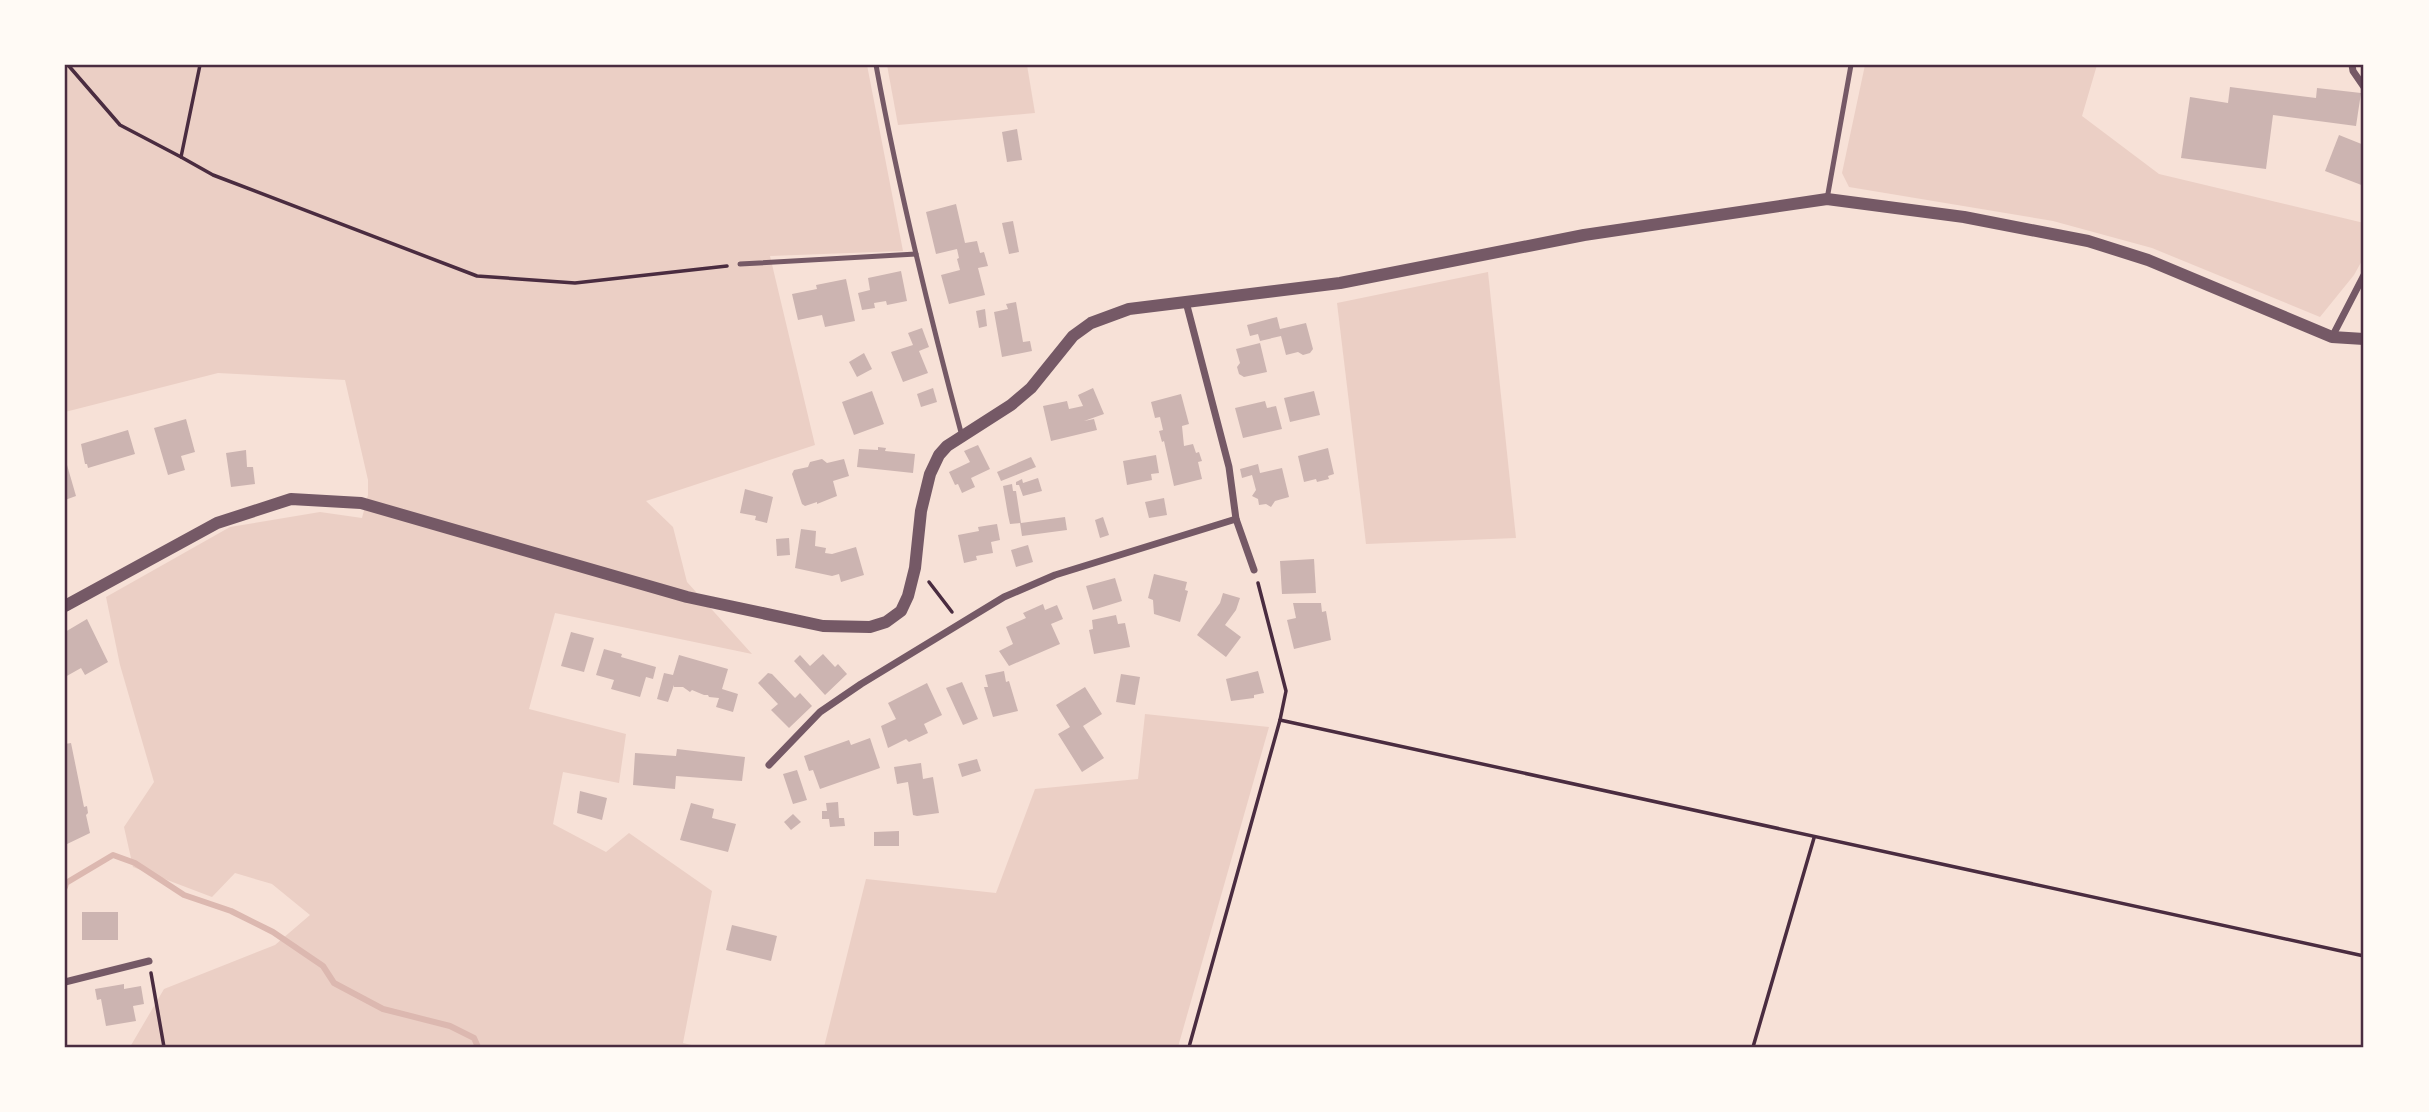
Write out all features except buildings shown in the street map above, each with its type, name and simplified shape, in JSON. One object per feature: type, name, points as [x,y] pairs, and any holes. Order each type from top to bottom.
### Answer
[{"type":"street","points":[[2352,65],[2364,87]]},
{"type":"street","points":[[65,606],[216,523],[290,499],[361,503],[687,597],[823,626],[870,627],[886,622],[901,611],[908,596],[915,568],[921,511],[930,474],[939,455],[947,446],[1011,405],[1031,388],[1073,336],[1091,323],[1129,309],[1340,283],[1584,234],[1827,200],[1964,217],[2088,241],[2148,260],[2332,337],[2364,339]]},
{"type":"street","points":[[2332,337],[2364,275]]},
{"type":"street","points":[[1186,302],[1229,467],[1236,519],[1254,570]]},
{"type":"street","points":[[769,765],[820,712],[1004,597],[1055,575],[1236,519]]},
{"type":"street","points":[[65,982],[149,961]]},
{"type":"lane","points":[[876,65],[916,254],[962,436]]},
{"type":"lane","points":[[1827,200],[1851,65]]},
{"type":"lane","points":[[740,264],[916,254]]},
{"type":"path","points":[[68,65],[120,125],[213,175],[477,276],[575,283],[740,264]]},
{"type":"path","points":[[181,156],[200,65]]},
{"type":"path","points":[[915,568],[927,579],[961,623]]},
{"type":"path","points":[[1189,1047],[1286,691],[1254,570]]},
{"type":"path","points":[[1280,720],[2364,956]]},
{"type":"path","points":[[1753,1047],[1814,838]]},
{"type":"path","points":[[149,961],[164,1047]]},
{"type":"shaded area","points":[[65,65],[867,65],[903,251],[770,256],[815,445],[646,501],[673,527],[687,582],[752,654],[555,613],[529,709],[626,734],[619,783],[563,772],[553,824],[606,852],[629,833],[712,891],[683,1043],[700,1047],[130,1047],[164,989],[275,945],[310,915],[272,884],[235,873],[212,897],[133,867],[124,827],[154,782],[120,665],[106,597],[230,527],[320,512],[362,518],[368,495],[368,480],[345,380],[218,373],[65,412]]},
{"type":"shaded area","points":[[887,65],[1027,65],[1035,113],[898,125]]},
{"type":"shaded area","points":[[1865,65],[2097,65],[2082,116],[2159,174],[2364,223],[2364,257],[2354,275],[2320,317],[2152,248],[2053,221],[1849,187],[1842,173]]},
{"type":"shaded area","points":[[1488,272],[1516,538],[1366,544],[1337,303]]},
{"type":"shaded area","points":[[1145,714],[1269,727],[1178,1047],[824,1047],[866,879],[996,893],[1035,789],[1138,779]]},
{"type":"waterway","points":[[65,887],[66,883],[113,855],[135,863],[184,895],[231,911],[273,932],[323,966],[334,983],[383,1009],[450,1026],[474,1038],[478,1047]]}]
